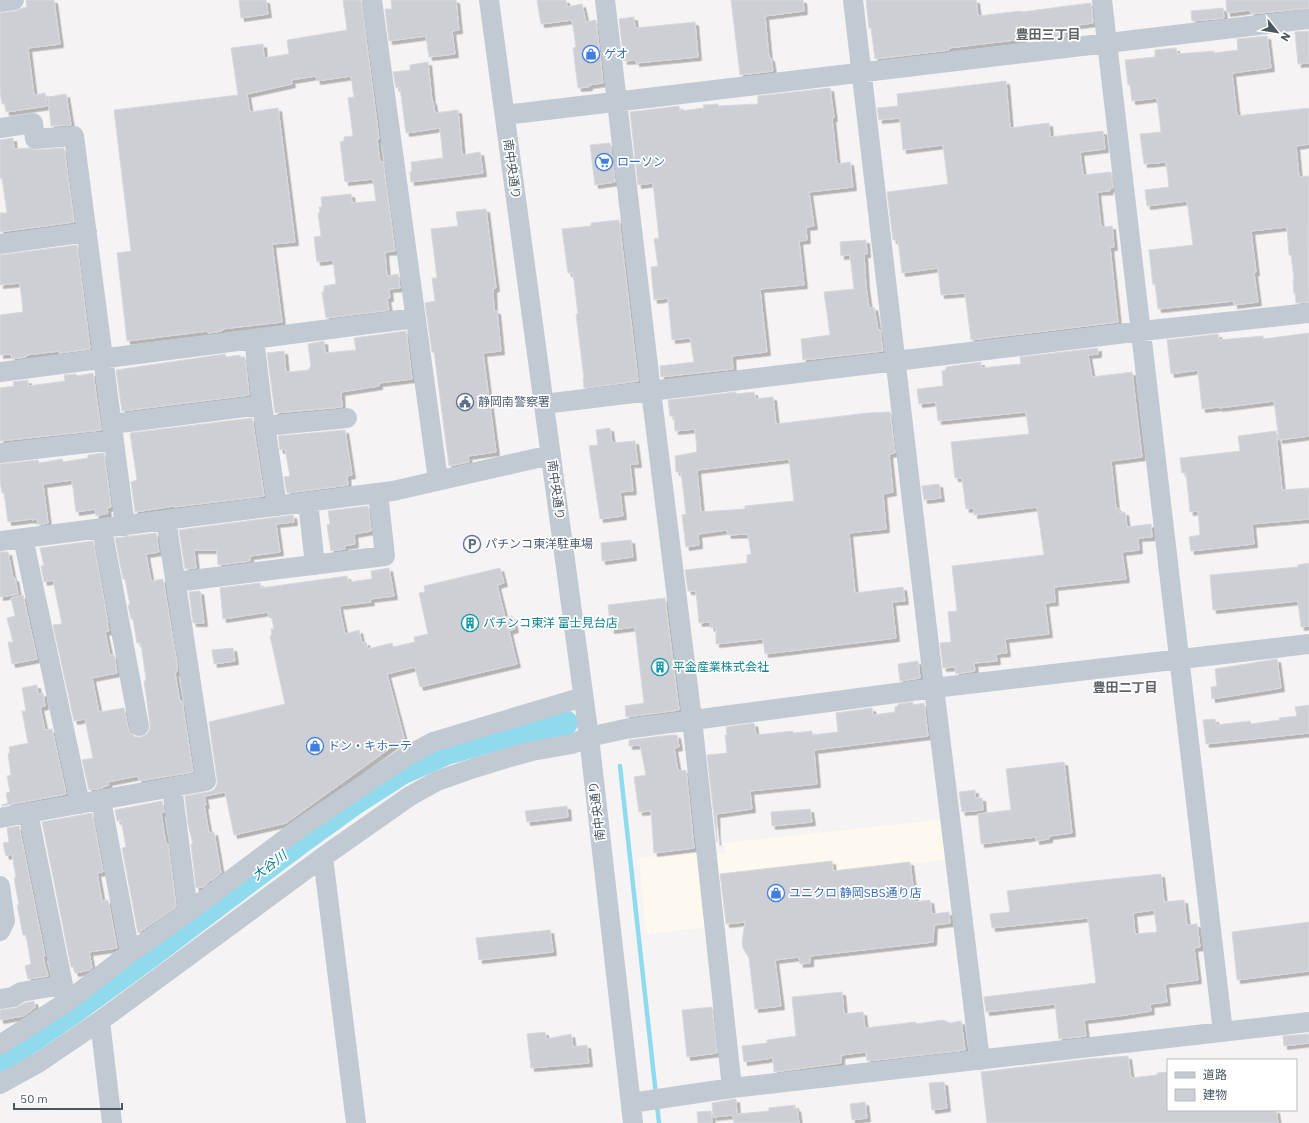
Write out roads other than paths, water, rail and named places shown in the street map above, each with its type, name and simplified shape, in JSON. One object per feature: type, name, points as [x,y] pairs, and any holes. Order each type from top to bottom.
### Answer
[{"type":"street","points":[[0,2],[14,0]]},
{"type":"street","points":[[372,0],[438,480]]},
{"type":"street","name":"南中央通り","points":[[489,0],[583,697],[633,1123]]},
{"type":"street","points":[[606,0],[651,391],[692,719],[732,1088]]},
{"type":"street","points":[[853,0],[934,688],[980,1060]]},
{"type":"street","points":[[1102,0],[1223,1032]]},
{"type":"street","points":[[505,115],[1309,19]]},
{"type":"street","points":[[0,128],[33,124],[36,140],[74,136],[125,526]]},
{"type":"street","points":[[0,244],[87,232]]},
{"type":"street","points":[[544,404],[1142,331],[1309,313]]},
{"type":"street","points":[[0,372],[415,318]]},
{"type":"street","points":[[254,339],[277,506]]},
{"type":"street","points":[[0,454],[262,405]]},
{"type":"street","points":[[265,426],[347,418]]},
{"type":"street","points":[[0,541],[393,491],[551,455]]},
{"type":"street","points":[[176,582],[385,556],[378,493]]},
{"type":"street","points":[[308,502],[315,565]]},
{"type":"street","points":[[0,818],[206,781],[166,520]]},
{"type":"street","points":[[102,528],[139,726]]},
{"type":"street","points":[[23,538],[80,804]]},
{"type":"street","points":[[0,1084],[38,1063],[100,1021],[323,857],[410,796],[437,781],[468,770],[510,757],[572,744],[588,737],[625,729],[934,688],[1309,644]]},
{"type":"street","points":[[0,1045],[65,993],[130,953],[188,912],[300,828],[407,756],[433,742],[583,697]]},
{"type":"street","points":[[172,787],[188,912]]},
{"type":"street","points":[[101,800],[130,953]]},
{"type":"street","points":[[28,813],[65,993]]},
{"type":"street","points":[[323,857],[356,1123]]},
{"type":"street","points":[[0,886],[5,921],[0,931]]},
{"type":"street","points":[[0,999],[13,997],[21,992],[65,993]]},
{"type":"street","points":[[100,1021],[112,1123]]},
{"type":"street","points":[[630,1103],[732,1088],[1309,1022]]},
{"type":"waterway","name":"大谷川","points":[[0,1059],[12,1053],[76,1009],[302,840],[356,801],[403,771],[446,752],[517,732],[565,723]]},
{"type":"waterway","points":[[620,766],[656,1095]]},
{"type":"waterway","points":[[657,1105],[659,1123]]},
{"type":"place","name":"ゲオ","points":[[591,54]]},
{"type":"place","name":"ローソン","points":[[604,162]]},
{"type":"place","name":"静岡南警察署","points":[[465,402]]},
{"type":"place","name":"パチンコ東洋駐車場","points":[[472,544]]},
{"type":"place","name":"パチンコ東洋 富士見台店","points":[[470,623]]},
{"type":"place","name":"平金産業株式会社","points":[[660,667]]},
{"type":"place","name":"ドン・キホーテ","points":[[315,746]]},
{"type":"place","name":"ユニクロ 静岡SBS通り店","points":[[776,893]]},
{"type":"district","name":"豊田三丁目","points":[[1048,34]]},
{"type":"district","name":"豊田二丁目","points":[[1125,687]]}]
